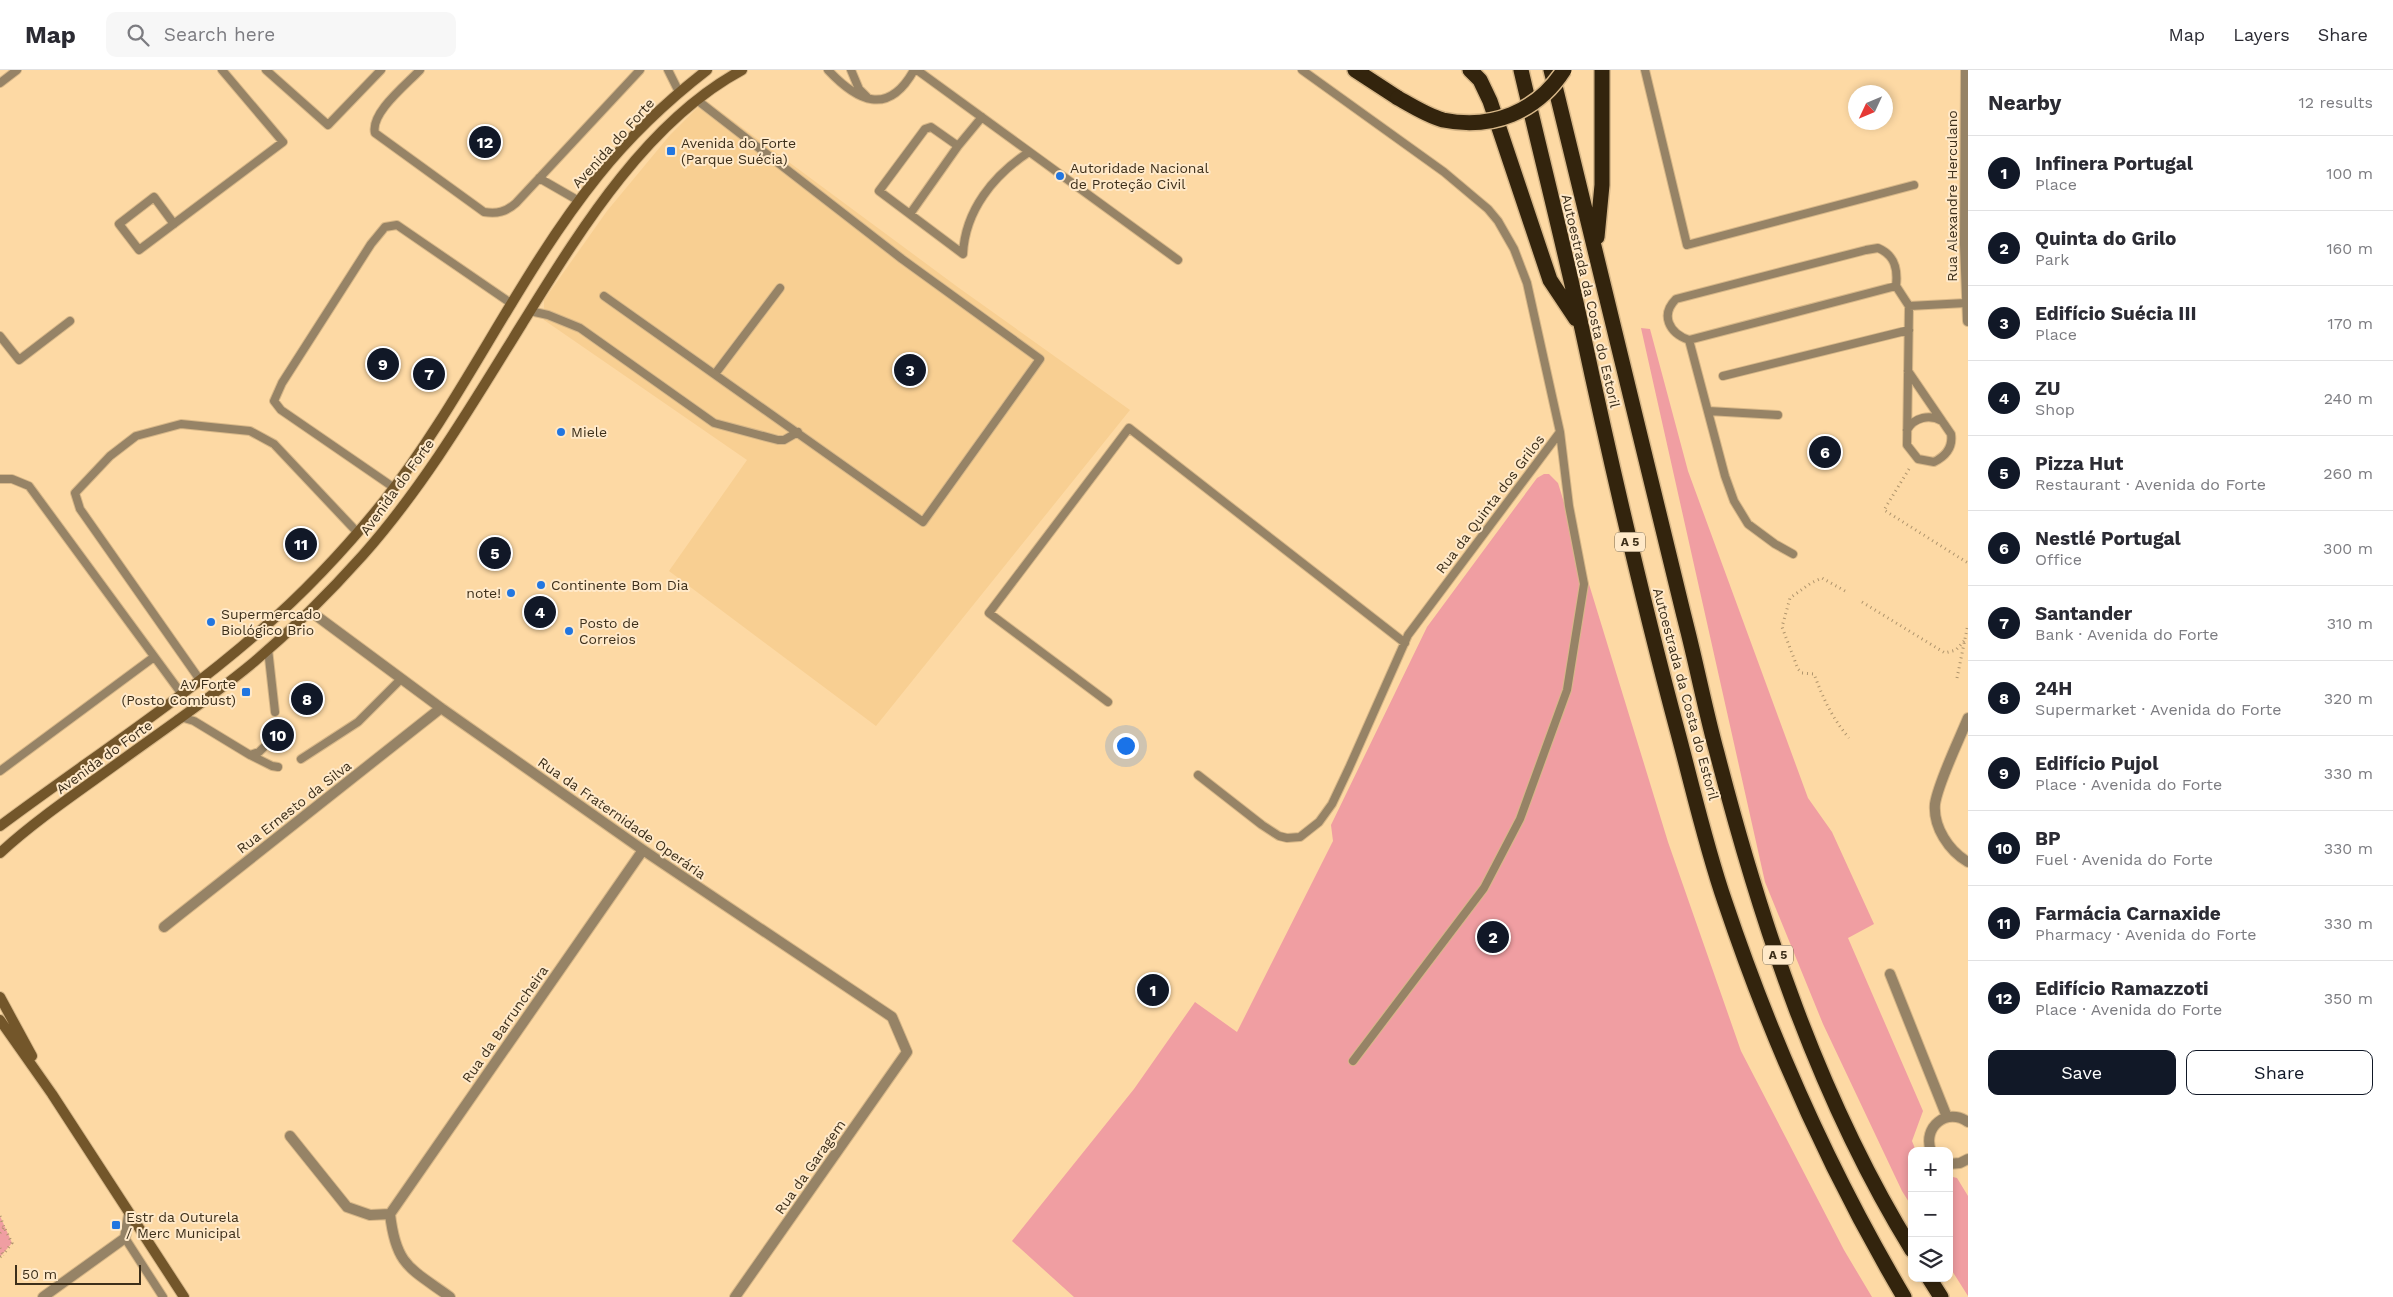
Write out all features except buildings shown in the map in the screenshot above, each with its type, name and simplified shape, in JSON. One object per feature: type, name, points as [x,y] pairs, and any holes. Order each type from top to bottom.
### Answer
[{"type":"highway","points":[[1355,70],[1398,98],[1442,119],[1491,122],[1507,118],[1534,102],[1559,79],[1564,70]]},
{"type":"highway","points":[[1470,70],[1480,80],[1490,101],[1550,280],[1582,328]]},
{"type":"highway","name":"Autoestrada da Costa do Estoril","points":[[1521,70],[1582,328],[1611,466],[1655,646],[1724,900],[1764,1008],[1824,1150],[1876,1250],[1904,1297]]},
{"type":"highway","name":"Autoestrada da Costa do Estoril","points":[[1552,70],[1716,751],[1756,888],[1784,972],[1838,1107],[1862,1159],[1908,1243]]},
{"type":"highway","points":[[1595,249],[1602,185],[1602,70]]},
{"type":"highway","points":[[1932,1282],[1941,1297]]},
{"type":"street","name":"Avenida do Forte","points":[[0,826],[200,680],[285,609],[315,580],[394,488],[579,201],[634,135],[679,92],[707,70]]},
{"type":"street","name":"Avenida do Forte","points":[[0,854],[45,817],[178,719],[268,649],[310,611],[364,554],[405,503],[432,465],[584,226],[649,146],[697,100],[727,78],[742,70]]},
{"type":"street","name":"Rua Alexandre Herculano","points":[[1966,70],[1968,158],[1966,303],[1968,321]]},
{"type":"street","name":"Rua da Fraternidade Operária","points":[[310,611],[440,708],[643,850],[892,1017],[907,1052]]},
{"type":"street","name":"Rua Ernesto da Silva","points":[[164,927],[440,708]]},
{"type":"street","points":[[1968,718],[1935,805],[1937,822],[1946,840],[1953,850],[1968,862]]},
{"type":"street","name":"Rua da Barruncheira","points":[[390,1214],[643,850]]},
{"type":"street","points":[[1890,974],[1947,1117]]},
{"type":"street","points":[[0,997],[52,1094]]},
{"type":"street","points":[[0,1020],[52,1094],[184,1297]]},
{"type":"street","name":"Rua da Garagem","points":[[735,1297],[907,1052]]},
{"type":"street","points":[[1930,1147],[1928,1143],[1931,1129],[1935,1123],[1947,1117],[1960,1118],[1968,1122]]},
{"type":"street","points":[[290,1136],[347,1207],[370,1216],[390,1214],[393,1240],[406,1265],[450,1297]]},
{"type":"street","points":[[1953,1164],[1968,1160]]},
{"type":"street","points":[[43,1297],[125,1238],[129,1215]]},
{"type":"lane","points":[[0,83],[17,70]]},
{"type":"lane","points":[[174,224],[154,197],[120,224],[139,250],[174,224],[283,142],[222,70]]},
{"type":"lane","points":[[266,70],[328,125],[381,70]]},
{"type":"lane","points":[[420,70],[377,116],[373,126],[375,133],[484,212],[501,212],[510,209],[640,70]]},
{"type":"lane","points":[[668,70],[679,92]]},
{"type":"lane","points":[[828,70],[851,92],[869,99],[880,98],[895,92],[903,86],[915,70],[1178,260]]},
{"type":"lane","points":[[851,70],[859,89],[869,99]]},
{"type":"lane","name":"Rua da Quinta dos Grilos","points":[[1198,775],[1279,836],[1287,838],[1300,837],[1309,832],[1332,804],[1408,635],[1560,432],[1527,283],[1514,249],[1498,221],[1476,198],[1444,172],[1302,70]]},
{"type":"lane","points":[[1645,70],[1687,245],[1914,185]]},
{"type":"lane","points":[[604,296],[923,522],[1040,358],[902,259],[697,100]]},
{"type":"lane","points":[[910,214],[958,146],[982,117]]},
{"type":"lane","points":[[958,146],[931,127],[925,129],[879,190],[963,254],[967,227],[978,202],[994,181],[1012,164],[1029,152]]},
{"type":"lane","points":[[539,178],[579,201]]},
{"type":"lane","points":[[394,488],[280,410],[274,401],[282,383],[358,263],[385,228],[397,225],[512,304]]},
{"type":"lane","points":[[1896,286],[1689,340],[1674,332],[1667,318],[1669,306],[1676,299],[1878,248],[1891,256],[1896,265],[1896,286],[1910,306],[1906,431],[1907,446],[1918,459],[1934,462],[1946,453],[1952,442],[1951,434],[1946,423],[1908,371]]},
{"type":"lane","points":[[715,374],[780,288]]},
{"type":"lane","points":[[1910,306],[1966,303]]},
{"type":"lane","points":[[530,311],[548,314],[580,328],[714,423],[778,440],[784,440],[798,432]]},
{"type":"lane","points":[[0,336],[19,360],[70,321]]},
{"type":"lane","points":[[1723,376],[1909,330]]},
{"type":"lane","points":[[1689,340],[1729,489],[1741,514],[1761,534],[1793,554]]},
{"type":"lane","points":[[1708,411],[1778,415]]},
{"type":"lane","points":[[1906,431],[1910,425],[1926,417],[1935,417],[1946,423]]},
{"type":"lane","points":[[200,680],[80,509],[76,493],[110,456],[136,436],[181,424],[250,431],[274,444],[357,532]]},
{"type":"lane","points":[[1108,702],[989,613],[1128,428],[1405,643]]},
{"type":"lane","points":[[1353,1061],[1484,888],[1520,819],[1567,690],[1584,584],[1569,506],[1560,432]]},
{"type":"lane","points":[[0,479],[12,479],[29,486],[181,693]]},
{"type":"lane","points":[[268,649],[275,712]]},
{"type":"lane","points":[[0,771],[154,657]]},
{"type":"lane","points":[[301,759],[358,722],[401,679]]},
{"type":"lane","points":[[178,719],[184,718],[194,722],[250,755],[278,767]]},
{"type":"lane","points":[[250,755],[259,752],[263,748]]},
{"type":"lane","points":[[125,1238],[163,1297]]},
{"type":"path","points":[[1909,469],[1884,510],[1968,563]]},
{"type":"path","points":[[1845,591],[1822,578],[1811,582],[1790,598],[1782,627],[1798,669],[1802,673],[1814,674],[1830,713],[1849,738]]},
{"type":"path","points":[[1862,602],[1945,653],[1956,650],[1964,641]]},
{"type":"path","points":[[1957,678],[1968,624]]},
{"type":"path","points":[[0,1216],[12,1243],[1,1256]]},
{"type":"path","points":[[0,1233],[4,1227]]},
{"type":"path","points":[[0,1248],[1,1256]]},
{"type":"shaded area","points":[[705,100],[959,288],[1130,410],[876,726],[669,571],[747,460],[544,320],[544,300],[607,211],[670,135]]},
{"type":"shaded area","points":[[1641,328],[1650,329],[1688,471],[1808,798],[1832,832],[1874,924],[1848,938],[1923,1111],[1912,1141],[1914,1147],[1908,1147],[1908,1201],[1823,1024],[1765,882]]},
{"type":"shaded area","points":[[1544,474],[1549,474],[1558,483],[1668,842],[1741,1051],[1844,1250],[1872,1297],[1074,1297],[1012,1241],[1134,1089],[1195,1002],[1237,1032],[1333,841],[1331,825],[1427,627],[1537,478]]},
{"type":"shaded area","points":[[1953,1177],[1957,1178],[1968,1196],[1968,1296],[1953,1272]]},
{"type":"shaded area","points":[[0,1216],[12,1243],[0,1257]]},
{"type":"place","name":"Edifício Ramazzoti","points":[[485,142]]},
{"type":"place","name":"Avenida do Forte (Parque Suécia)","points":[[671,151]]},
{"type":"place","name":"Autoridade Nacional de Proteção Civil","points":[[1060,176]]},
{"type":"place","name":"Edifício Pujol","points":[[383,364]]},
{"type":"place","name":"Edifício Suécia III","points":[[910,370]]},
{"type":"place","name":"Santander","points":[[429,374]]},
{"type":"place","name":"Miele","points":[[561,432]]},
{"type":"place","name":"Nestlé Portugal","points":[[1825,452]]},
{"type":"place","name":"Farmácia Carnaxide","points":[[301,544]]},
{"type":"place","name":"Pizza Hut","points":[[495,553]]},
{"type":"place","name":"Continente Bom Dia","points":[[541,585]]},
{"type":"place","name":"note!","points":[[511,593]]},
{"type":"place","name":"ZU","points":[[540,612]]},
{"type":"place","name":"Supermercado Biológico Brio","points":[[211,622]]},
{"type":"place","name":"Posto de Correios","points":[[569,631]]},
{"type":"place","name":"Av Forte (Posto Combust)","points":[[246,692]]},
{"type":"place","name":"24H","points":[[307,699]]},
{"type":"place","name":"BP","points":[[278,735]]},
{"type":"place","name":"Quinta do Grilo","points":[[1493,937]]},
{"type":"place","name":"Infinera Portugal","points":[[1153,990]]},
{"type":"place","name":"Estr da Outurela / Merc Municipal","points":[[116,1225]]}]
